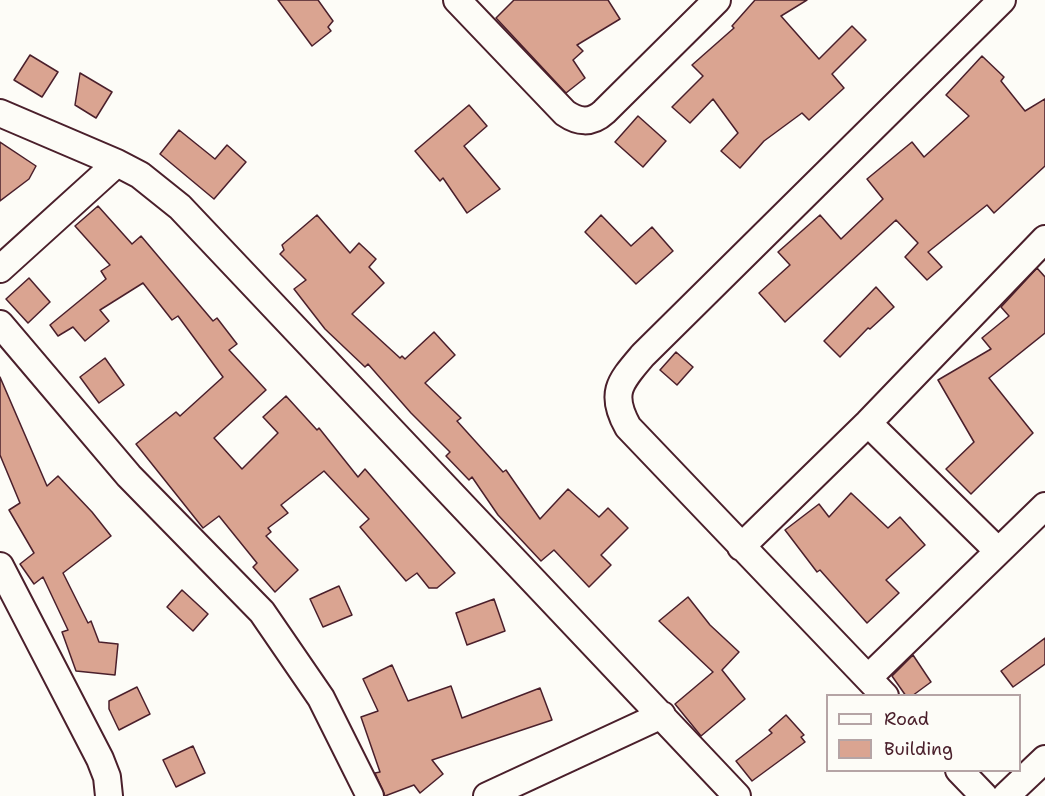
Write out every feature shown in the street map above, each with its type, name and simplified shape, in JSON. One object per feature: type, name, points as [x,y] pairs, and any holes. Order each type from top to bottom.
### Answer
[{"type":"street","points":[[457,0],[565,113],[574,119],[584,121],[594,120],[604,112],[717,0]]},
{"type":"street","points":[[1002,0],[651,347],[622,379],[618,391],[618,402],[628,427],[877,687],[998,551],[1045,506]]},
{"type":"street","points":[[0,113],[140,175],[180,207],[737,796]]},
{"type":"street","points":[[0,269],[117,163]]},
{"type":"street","points":[[741,547],[868,423],[1045,239]]},
{"type":"street","points":[[0,324],[129,476],[262,612],[321,698],[370,796]]},
{"type":"street","points":[[868,423],[998,551]]},
{"type":"street","points":[[0,566],[100,759],[109,796]]},
{"type":"street","points":[[487,796],[662,715]]},
{"type":"street","points":[[1006,796],[1045,759]]},
{"type":"street","points":[[960,772],[984,796]]},
{"type":"building","points":[[278,0],[318,0],[333,21],[328,27],[331,31],[312,46]]},
{"type":"building","points":[[514,0],[608,0],[620,19],[577,45],[583,51],[573,60],[585,78],[566,93],[496,18]]},
{"type":"building","points":[[755,0],[807,0],[781,16],[819,59],[852,26],[866,40],[832,74],[844,88],[809,120],[802,113],[764,141],[740,168],[721,151],[738,133],[713,99],[690,123],[672,107],[703,76],[692,65],[734,28],[732,26]]},
{"type":"building","points":[[30,55],[58,72],[42,97],[14,80]]},
{"type":"building","points":[[982,56],[1004,77],[1001,81],[1025,111],[1045,99],[1045,166],[994,213],[987,205],[928,252],[942,267],[927,280],[905,257],[918,243],[896,220],[785,322],[759,293],[790,265],[778,252],[820,215],[841,239],[883,199],[867,179],[912,142],[924,157],[969,116],[946,95]]},
{"type":"building","points":[[80,73],[112,92],[96,118],[75,105]]},
{"type":"building","points":[[469,105],[487,126],[464,146],[500,189],[467,213],[443,178],[440,181],[415,151]]},
{"type":"building","points":[[638,116],[666,141],[643,167],[615,142]]},
{"type":"building","points":[[179,130],[215,159],[227,145],[246,162],[214,199],[160,154]]},
{"type":"building","points":[[0,142],[36,166],[29,179],[0,201]]},
{"type":"building","points":[[98,206],[132,244],[141,236],[213,321],[217,318],[237,344],[229,350],[266,390],[214,438],[242,469],[278,433],[263,417],[286,396],[317,430],[319,428],[358,477],[365,469],[455,573],[437,588],[429,588],[417,573],[406,581],[360,527],[369,519],[324,471],[281,505],[288,513],[268,528],[271,532],[266,536],[298,570],[275,592],[253,567],[257,563],[219,516],[203,528],[136,444],[176,412],[180,416],[223,377],[178,316],[172,320],[143,283],[100,310],[109,321],[85,341],[73,327],[58,336],[50,325],[106,279],[101,271],[110,265],[75,226]]},
{"type":"building","points":[[317,215],[350,253],[359,243],[376,259],[369,267],[384,283],[352,314],[400,358],[402,356],[405,359],[434,332],[455,355],[425,383],[461,418],[457,421],[503,472],[506,470],[540,519],[568,489],[599,517],[608,508],[628,528],[601,555],[611,565],[589,587],[554,550],[541,561],[498,515],[472,477],[469,480],[446,456],[450,452],[411,413],[368,364],[365,367],[325,329],[294,289],[306,280],[280,254],[284,250],[282,245]]},
{"type":"building","points":[[601,215],[631,246],[652,227],[673,251],[636,284],[585,232]]},
{"type":"building","points":[[1037,268],[1045,277],[1045,333],[989,378],[1033,433],[971,494],[946,469],[974,442],[938,380],[991,349],[982,338],[1009,316],[1001,307]]},
{"type":"building","points":[[29,278],[50,302],[28,323],[6,299]]},
{"type":"building","points":[[876,287],[894,307],[870,329],[868,328],[840,357],[824,341]]},
{"type":"building","points":[[676,352],[693,367],[677,385],[660,370]]},
{"type":"building","points":[[105,358],[124,385],[99,403],[80,377]]},
{"type":"building","points":[[0,377],[47,486],[58,476],[111,536],[63,573],[88,623],[91,621],[99,642],[118,644],[115,675],[76,671],[62,632],[68,630],[43,577],[34,584],[20,564],[34,553],[9,510],[20,503],[0,455]]},
{"type":"building","points":[[851,493],[888,528],[900,517],[925,545],[886,580],[899,593],[867,623],[820,570],[817,572],[785,530],[819,504],[829,517]]},
{"type":"building","points":[[339,586],[352,615],[323,627],[310,599]]},
{"type":"building","points":[[182,590],[208,614],[193,631],[167,607]]},
{"type":"building","points":[[688,597],[710,625],[739,652],[722,670],[745,699],[701,736],[675,704],[713,672],[659,621]]},
{"type":"building","points":[[494,599],[505,631],[467,645],[456,613]]},
{"type":"building","points":[[1045,638],[1045,664],[1013,687],[1001,671]]},
{"type":"building","points":[[913,655],[931,682],[915,694],[905,694],[892,676]]},
{"type":"building","points":[[392,665],[408,701],[451,686],[462,718],[540,688],[552,720],[432,760],[443,774],[420,793],[414,785],[385,796],[375,773],[380,772],[361,717],[378,711],[363,679]]},
{"type":"building","points":[[137,687],[150,714],[119,730],[109,709],[109,701]]},
{"type":"building","points":[[786,715],[804,735],[801,737],[805,742],[752,781],[736,761],[772,733],[769,730]]},
{"type":"building","points":[[193,746],[205,773],[176,787],[163,760]]}]
